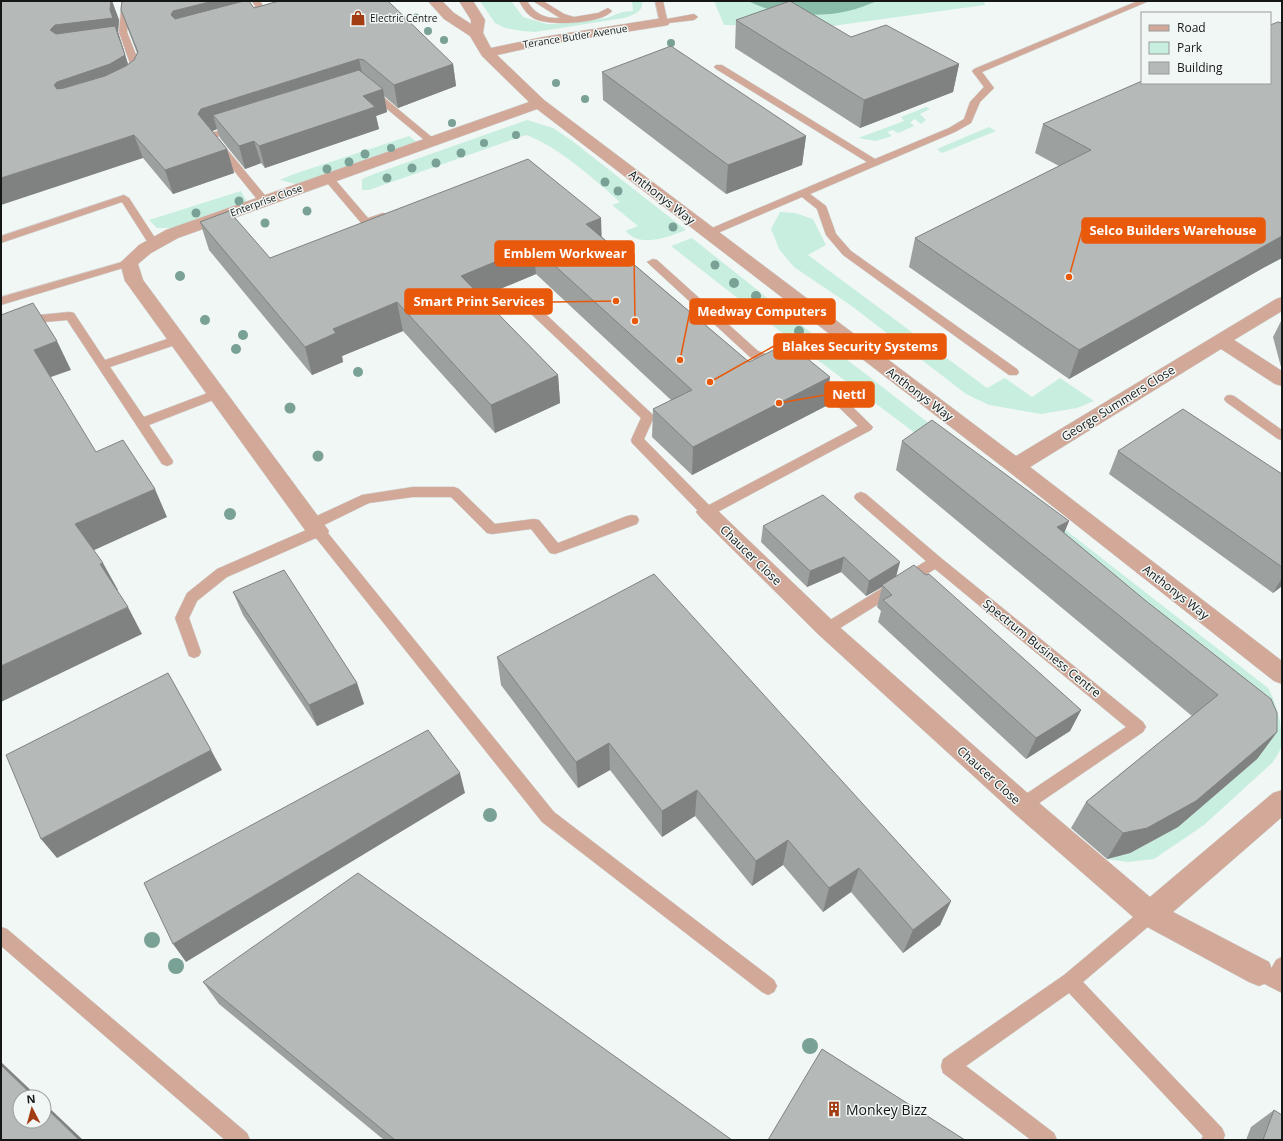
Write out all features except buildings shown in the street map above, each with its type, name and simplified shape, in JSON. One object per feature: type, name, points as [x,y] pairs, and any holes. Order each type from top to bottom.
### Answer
[{"type":"street","name":"Anthonys Way","points":[[436,1],[449,16],[476,33],[487,52],[539,103],[1015,466],[1282,674]]},
{"type":"street","points":[[466,1],[478,20],[476,33]]},
{"type":"street","name":"Terance Butler Avenue","points":[[487,52],[543,41],[663,22]]},
{"type":"street","name":"Enterprise Close","points":[[129,263],[145,249],[172,234],[539,103]]},
{"type":"street","points":[[129,263],[134,281],[316,527]]},
{"type":"street","name":"George Summers Close","points":[[1015,466],[1282,303]]},
{"type":"street","points":[[1221,340],[1282,380]]},
{"type":"street","name":"Chaucer Close","points":[[706,512],[827,629],[1023,805],[1150,914],[1274,975]]},
{"type":"street","points":[[1150,914],[1282,801]]},
{"type":"lane","points":[[126,1],[122,31],[123,44],[139,75],[138,79],[133,83]]},
{"type":"lane","points":[[256,1],[259,6],[256,17],[281,11]]},
{"type":"lane","points":[[524,1],[528,9],[544,20],[551,21],[601,15],[608,11]]},
{"type":"lane","points":[[537,1],[561,16],[576,19]]},
{"type":"lane","points":[[659,1],[663,22],[694,17]]},
{"type":"lane","points":[[709,233],[952,130],[968,121],[973,104],[978,97],[989,88],[977,71],[1145,1]]},
{"type":"lane","points":[[719,67],[875,163]]},
{"type":"lane","points":[[364,86],[431,141]]},
{"type":"lane","points":[[248,124],[211,136],[264,201]]},
{"type":"lane","points":[[328,178],[366,222],[395,211]]},
{"type":"lane","points":[[803,193],[822,208],[831,235],[847,253],[1013,372]]},
{"type":"lane","points":[[1,240],[124,198],[154,244]]},
{"type":"lane","points":[[653,262],[754,354],[788,366]]},
{"type":"lane","points":[[1,302],[129,263]]},
{"type":"lane","points":[[533,309],[648,417],[638,440],[706,512],[867,427],[815,376],[802,371]]},
{"type":"lane","points":[[1,335],[43,318],[70,316],[167,461]]},
{"type":"lane","points":[[103,365],[177,340]]},
{"type":"lane","points":[[142,423],[217,394]]},
{"type":"lane","points":[[1230,399],[1282,436]]},
{"type":"lane","points":[[194,652],[182,618],[192,597],[222,573],[316,527],[367,498],[413,492],[454,492],[492,530],[534,524],[555,550],[632,520]]},
{"type":"lane","points":[[827,629],[936,562],[861,497]]},
{"type":"lane","points":[[316,527],[548,816],[768,986]]},
{"type":"lane","name":"Spectrum Business Centre","points":[[936,562],[1138,727],[1023,805]]},
{"type":"lane","points":[[1047,1140],[950,1066],[1070,981],[1150,914]]},
{"type":"lane","points":[[1,935],[240,1140]]},
{"type":"lane","points":[[1070,981],[1215,1135],[1212,1140]]},
{"type":"green space","points":[[480,1],[511,1],[523,17],[547,24],[607,18],[622,12],[633,11],[632,1],[642,1],[642,5],[640,10],[631,16],[624,18],[535,32],[505,28],[495,23]]},
{"type":"green space","points":[[714,1],[984,1],[985,5],[832,26],[724,25]]},
{"type":"green space","points":[[926,107],[930,109],[920,114],[926,120],[921,124],[915,119],[910,122],[914,126],[898,133],[893,130],[887,132],[892,136],[876,141],[858,138],[904,121],[901,117]]},
{"type":"green space","points":[[527,120],[553,128],[571,140],[686,230],[654,240],[641,240],[633,237],[625,231],[638,226],[612,205],[620,202],[576,164],[551,147],[526,135],[369,190],[362,190],[362,179]]},
{"type":"green space","points":[[989,127],[996,131],[942,153],[937,149]]},
{"type":"green space","points":[[409,136],[417,142],[296,184],[280,180],[291,175]]},
{"type":"green space","points":[[241,191],[248,204],[174,228],[157,228],[149,220]]},
{"type":"green space","points":[[780,212],[795,213],[813,219],[826,245],[808,255],[987,388],[1005,378],[1032,397],[1060,378],[1094,401],[1077,408],[1041,414],[989,405],[966,394],[853,307],[794,267],[779,249],[771,229]]},
{"type":"green space","points":[[692,238],[809,331],[1268,688],[1277,710],[1281,733],[1281,748],[1273,762],[1204,825],[1154,859],[1128,862],[1106,859],[1130,853],[1178,827],[1257,759],[927,442],[795,343],[671,246]]},
{"type":"shaded area","points":[[748,1],[878,1],[848,11],[811,15],[784,13],[759,6]]},
{"type":"place","name":"Electric Centre","points":[[358,18]]},
{"type":"place","name":"Selco Builders Warehouse","points":[[1069,277]]},
{"type":"place","name":"Smart Print Services","points":[[616,301]]},
{"type":"place","name":"Emblem Workwear","points":[[635,321]]},
{"type":"place","name":"Medway Computers","points":[[680,360]]},
{"type":"place","name":"Blakes Security Systems","points":[[710,382]]},
{"type":"place","name":"Nettl","points":[[779,403]]},
{"type":"place","name":"Monkey Bizz","points":[[834,1109]]}]
